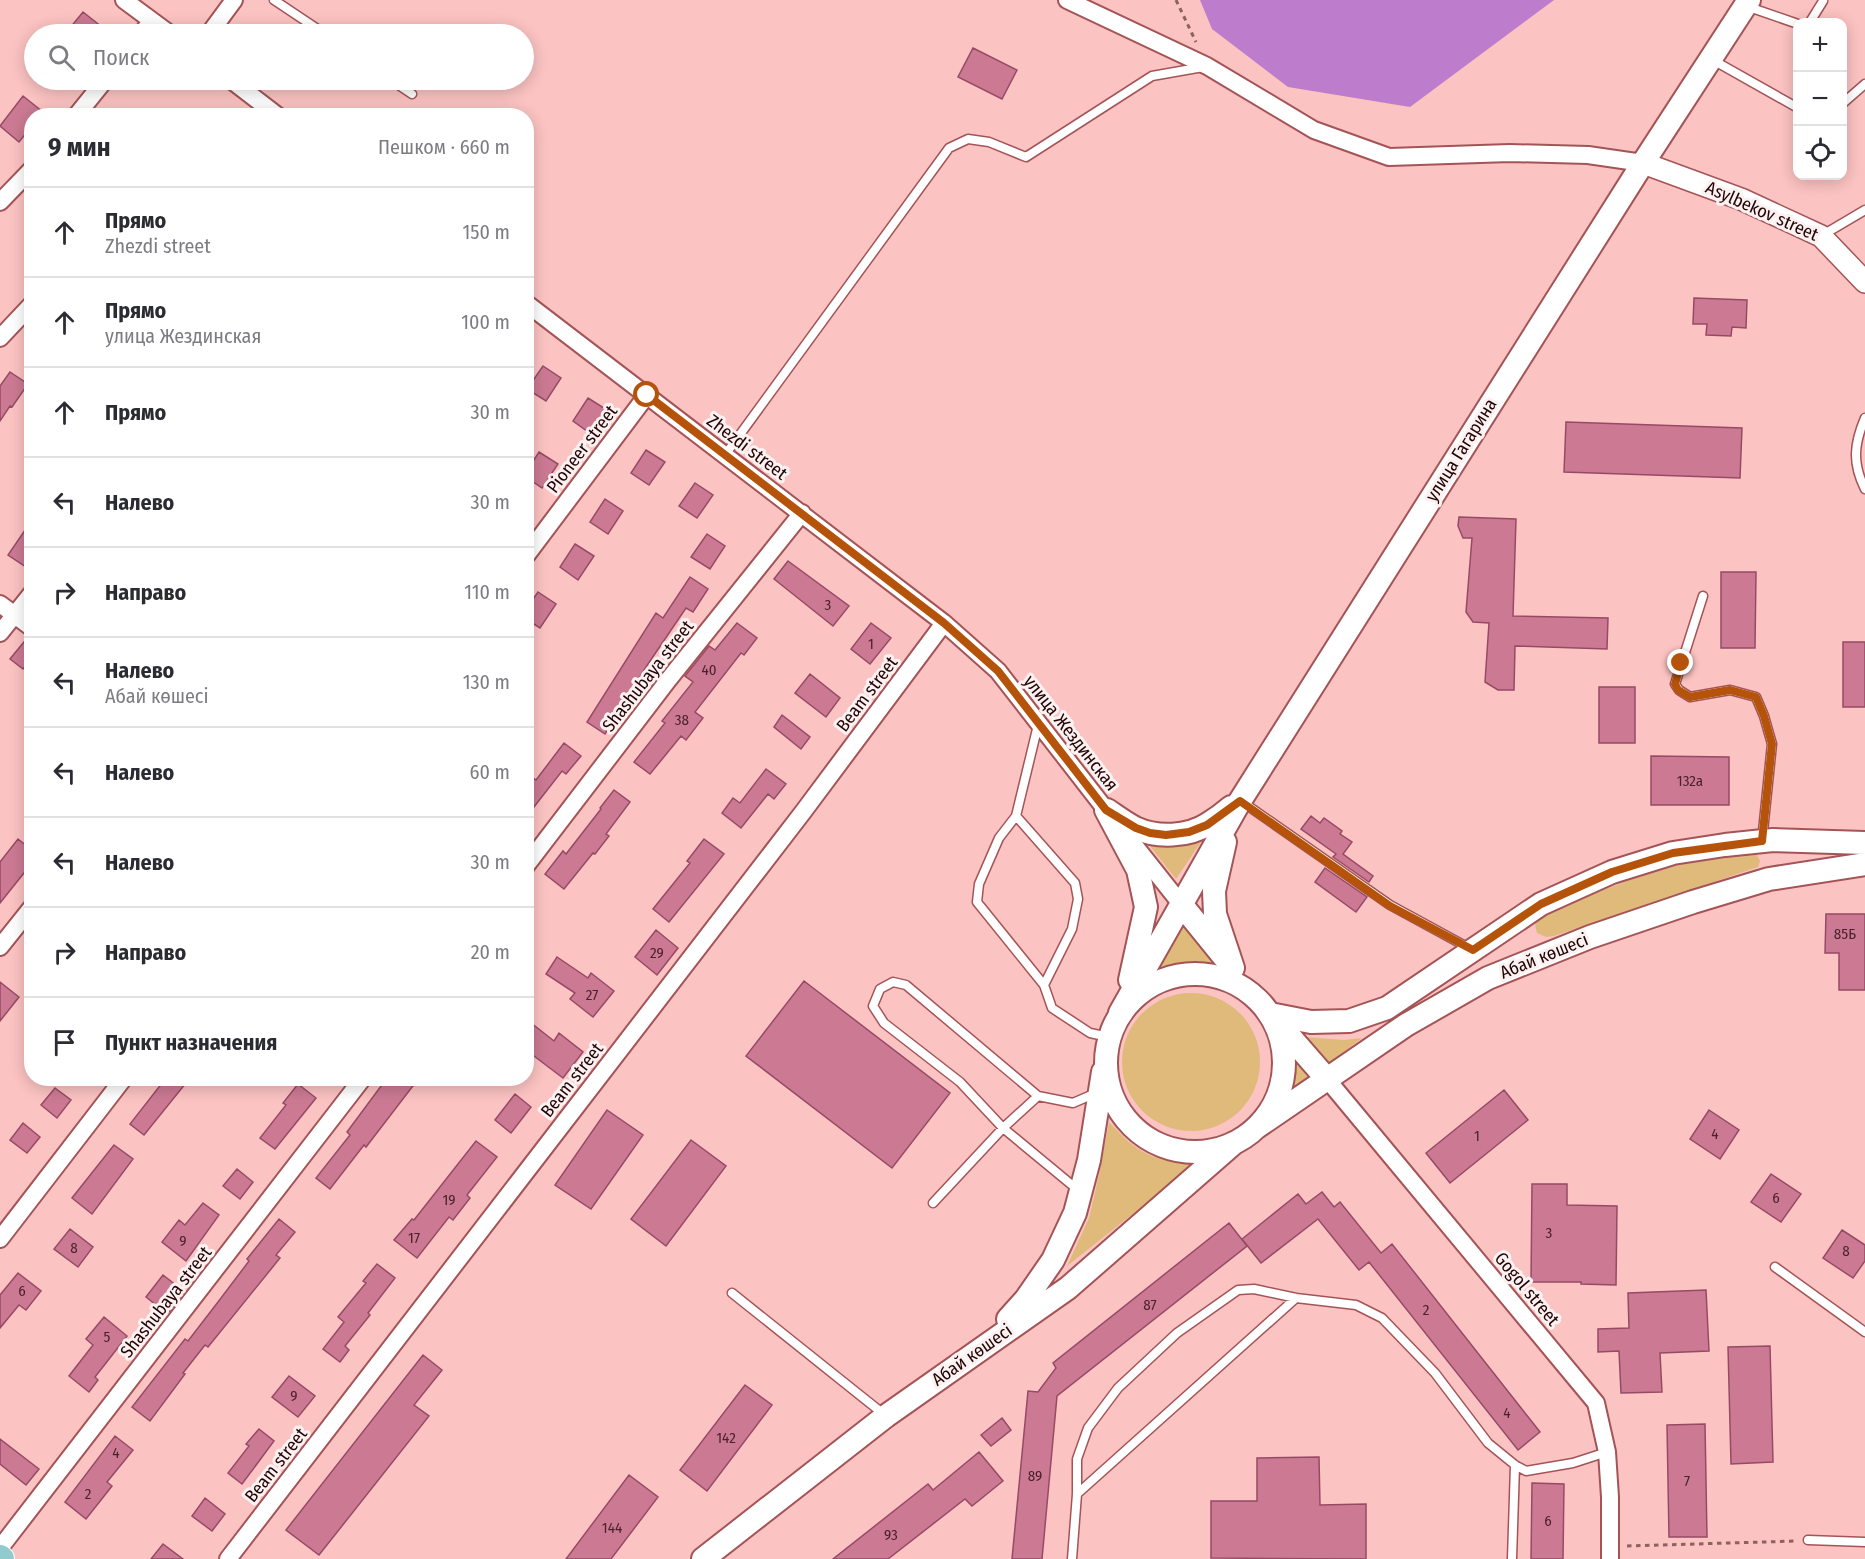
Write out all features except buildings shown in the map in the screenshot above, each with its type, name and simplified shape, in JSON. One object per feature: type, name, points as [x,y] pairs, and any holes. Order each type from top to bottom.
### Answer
[{"type":"main road","name":"улица Гагарина","points":[[1120,1013],[1240,801],[1643,163],[1747,3]]},
{"type":"main road","points":[[1106,810],[1136,828],[1166,835],[1189,832],[1207,825],[1240,801]]},
{"type":"main road","points":[[1233,968],[1215,914],[1214,891],[1222,852],[1240,801]]},
{"type":"main road","points":[[988,1343],[1026,1299],[1053,1260],[1074,1214],[1089,1160],[1107,1047],[1131,976],[1146,907],[1138,870],[1106,810]]},
{"type":"main road","name":"Абай көшесі","points":[[1264,1007],[1311,1022],[1349,1021],[1387,1008],[1541,904],[1612,872],[1673,853],[1762,841],[1865,843]]},
{"type":"main road","name":"Абай көшесі","points":[[1257,1127],[1406,1024],[1488,978],[1590,937],[1683,905],[1769,879],[1865,864]]},
{"type":"main road","points":[[1181,904],[1264,1007],[1326,1078]]},
{"type":"main road","points":[[1107,1047],[1107,1084],[1118,1108],[1134,1129],[1156,1144],[1182,1151],[1208,1151],[1234,1143],[1257,1127],[1272,1108],[1281,1085],[1284,1061],[1280,1036],[1264,1007],[1237,985],[1213,975],[1186,974],[1161,980],[1138,994],[1120,1013]]},
{"type":"main road","name":"Абай көшесі","points":[[709,1557],[886,1416],[1068,1288],[1234,1143]]},
{"type":"street","points":[[124,0],[144,24]]},
{"type":"street","points":[[216,24],[234,0]]},
{"type":"street","points":[[1066,0],[1207,66],[1314,130],[1389,157],[1510,153],[1588,155],[1643,163]]},
{"type":"street","points":[[82,108],[97,90]]},
{"type":"street","points":[[244,90],[268,108]]},
{"type":"street","name":"Asylbekov street","points":[[1643,163],[1741,199],[1821,236],[1865,282]]},
{"type":"street","points":[[0,202],[24,177]]},
{"type":"street","name":"Zhezdi street","points":[[534,309],[944,623]]},
{"type":"street","points":[[0,338],[24,312]]},
{"type":"street","name":"Pioneer street","points":[[534,545],[647,395]]},
{"type":"street","name":"Shashubaya street","points":[[534,856],[669,679],[802,513]]},
{"type":"street","points":[[0,633],[24,603]]},
{"type":"street","points":[[0,604],[24,622]]},
{"type":"street","name":"улица Жездинская","points":[[944,623],[998,671],[1038,725],[1181,904]]},
{"type":"street","name":"Beam street","points":[[228,1559],[804,812],[944,623]]},
{"type":"street","points":[[0,947],[24,916]]},
{"type":"street","name":"Gogol street","points":[[1326,1078],[1596,1403],[1607,1452],[1610,1553]]},
{"type":"street","points":[[0,1239],[118,1086]]},
{"type":"street","name":"Shashubaya street","points":[[0,1548],[357,1086]]},
{"type":"lane","points":[[274,0],[310,24]]},
{"type":"lane","points":[[1812,18],[1823,1]]},
{"type":"lane","points":[[1747,3],[1793,22]]},
{"type":"lane","points":[[1711,59],[1793,106]]},
{"type":"lane","points":[[725,454],[949,148],[968,139],[989,142],[1026,157],[1152,76],[1207,66]]},
{"type":"lane","points":[[1847,100],[1865,84]]},
{"type":"lane","points":[[406,90],[412,94]]},
{"type":"lane","points":[[1821,236],[1865,210]]},
{"type":"lane","points":[[1865,418],[1856,446],[1857,472],[1865,489]]},
{"type":"lane","points":[[1703,596],[1675,684],[1678,690],[1690,697],[1730,690],[1756,697],[1772,744],[1762,841]]},
{"type":"lane","points":[[1038,725],[1016,816],[999,838],[980,884],[977,902],[1044,986],[1052,1008],[1107,1047]]},
{"type":"lane","points":[[1240,801],[1390,906],[1473,950]]},
{"type":"lane","points":[[1016,816],[1075,884],[1078,899],[1072,929],[1044,986]]},
{"type":"lane","points":[[1080,1192],[1003,1128],[960,1082],[884,1023],[873,1006],[880,988],[892,982],[906,985],[1038,1096],[1073,1103],[1100,1091]]},
{"type":"lane","points":[[933,1203],[1003,1128],[1038,1096]]},
{"type":"lane","points":[[1775,1267],[1865,1332]]},
{"type":"lane","points":[[1072,1559],[1077,1459],[1088,1428],[1118,1388],[1177,1333],[1238,1290],[1254,1289],[1296,1298],[1356,1305],[1382,1318],[1435,1373],[1488,1443],[1526,1471],[1573,1463],[1607,1452]]},
{"type":"lane","points":[[732,1293],[886,1416]]},
{"type":"lane","points":[[1077,1494],[1296,1298]]},
{"type":"lane","points":[[1512,1559],[1515,1465]]},
{"type":"lane","points":[[1808,1540],[1865,1542]]},
{"type":"path","points":[[1176,0],[1207,66]]},
{"type":"path","points":[[1610,1553],[1808,1540]]},
{"type":"shaded area","points":[[1200,0],[1554,0],[1410,107],[1288,87],[1212,29]]},
{"type":"shaded area","points":[[1201,842],[1176,879],[1149,845],[1185,845]]},
{"type":"shaded area","points":[[1724,855],[1757,855],[1760,861],[1758,867],[1554,936],[1546,937],[1537,933],[1535,925],[1539,918],[1565,904],[1638,877],[1698,859]]},
{"type":"shaded area","points":[[1183,922],[1222,967],[1178,967],[1152,972]]},
{"type":"shaded area","points":[[1191,993],[1217,998],[1240,1013],[1255,1036],[1260,1062],[1255,1088],[1240,1111],[1217,1126],[1191,1131],[1165,1126],[1142,1111],[1127,1088],[1122,1062],[1127,1036],[1142,1013],[1165,998]]},
{"type":"shaded area","points":[[1305,1037],[1344,1040],[1362,1038],[1328,1064]]},
{"type":"shaded area","points":[[1287,1051],[1311,1077],[1281,1099],[1287,1068]]},
{"type":"shaded area","points":[[1109,1122],[1129,1142],[1147,1154],[1157,1158],[1196,1164],[1067,1266],[1089,1218]]},
{"type":"route","points":[[647,395],[944,623],[998,671],[1106,810],[1136,828],[1166,835],[1189,832],[1207,825],[1240,801],[1390,906],[1473,950],[1541,904],[1612,872],[1673,853],[1762,841],[1772,744],[1756,697],[1730,690],[1690,697],[1678,690],[1675,684],[1681,663]]}]
